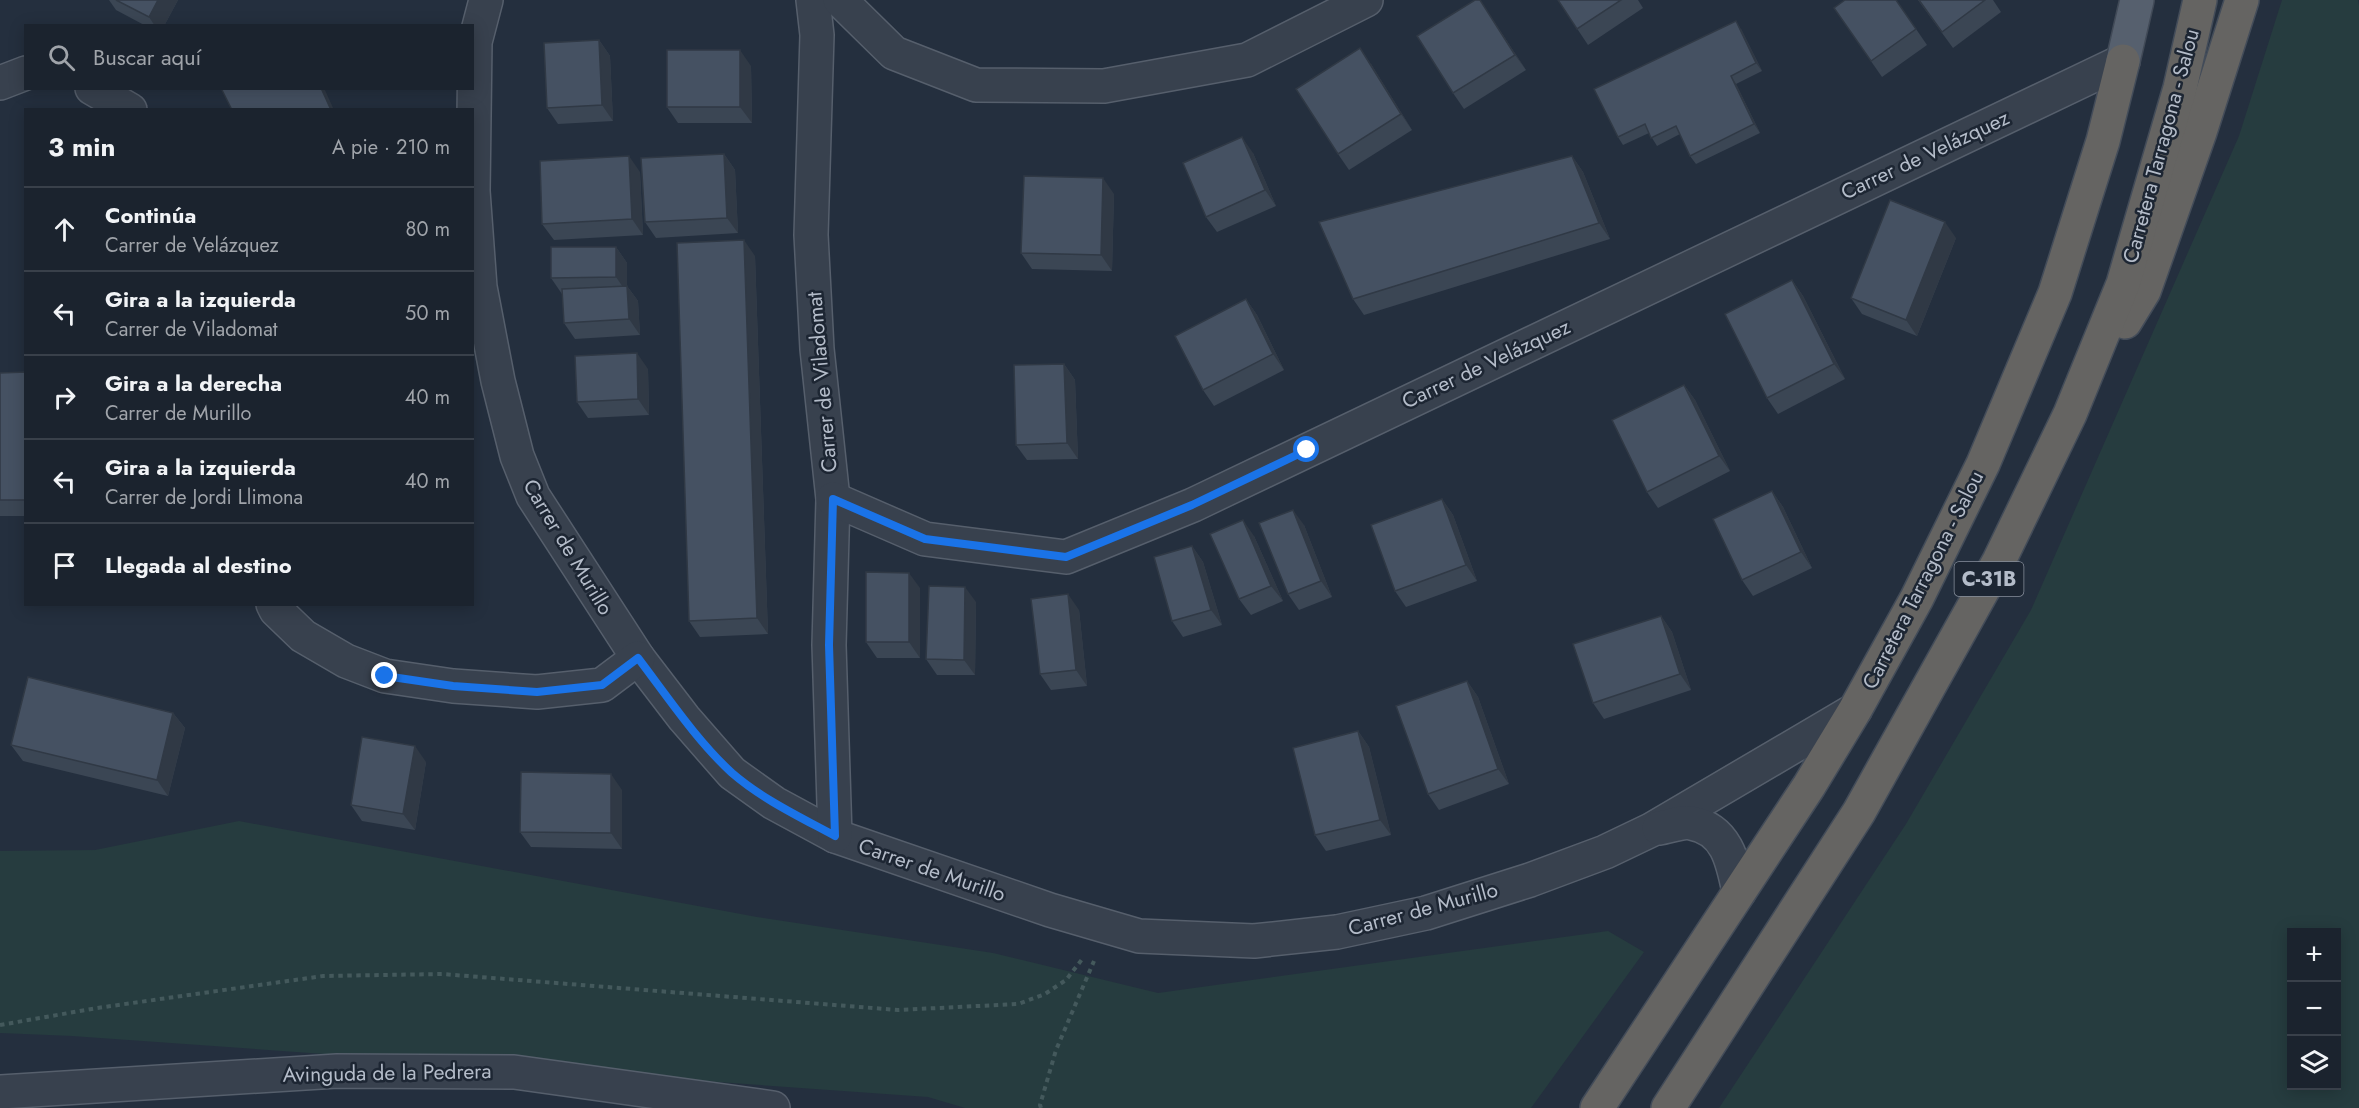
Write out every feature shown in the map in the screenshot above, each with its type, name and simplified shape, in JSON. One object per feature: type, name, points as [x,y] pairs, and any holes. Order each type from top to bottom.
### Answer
[{"type":"highway","name":"Carretera Tarragona - Salou","points":[[1668,1108],[1859,812],[1999,561],[2070,414],[2123,284],[2180,88],[2200,0]]},
{"type":"highway","points":[[2070,414],[2144,291],[2200,132],[2242,0]]},
{"type":"highway","name":"Carretera Tarragona - Salou","points":[[1597,1108],[1809,786],[1855,710],[1917,598],[1983,464],[2055,293],[2103,141],[2123,61]]},
{"type":"main road","name":"Carretera Tarragona - Salou","points":[[2123,61],[2138,0]]},
{"type":"street","name":"Carrer de Murillo","points":[[474,116],[475,42],[486,0]]},
{"type":"street","name":"Carrer de Viladomat","points":[[813,0],[816,34],[811,235],[817,349],[833,499],[829,645],[835,836]]},
{"type":"street","points":[[840,0],[894,53],[976,85],[1093,86],[1104,86],[1247,60],[1366,0]]},
{"type":"street","name":"Carrer de Velázquez","points":[[833,499],[925,539],[1066,557],[1192,505],[2123,61]]},
{"type":"street","points":[[0,83],[24,74]]},
{"type":"street","points":[[95,90],[127,108]]},
{"type":"street","name":"Carrer de Murillo","points":[[474,205],[480,287],[498,381],[517,456],[533,496],[638,658],[684,718],[732,772],[774,803],[835,836],[1050,910],[1139,936],[1254,940],[1337,932],[1426,913],[1530,880],[1605,852],[1651,830],[1855,710]]},
{"type":"street","points":[[274,606],[303,636],[346,661],[385,676],[430,683],[537,692],[602,685],[638,658]]},
{"type":"street","name":"Carrer de Murillo","points":[[1651,830],[1690,823],[1717,834],[1732,858],[1739,892]]},
{"type":"street","name":"Avinguda de la Pedrera","points":[[0,1092],[337,1071],[514,1072],[679,1093],[773,1108]]},
{"type":"path","points":[[0,1025],[97,1008],[323,976],[441,974],[898,1010],[1018,1004],[1045,994],[1066,980],[1108,927]]},
{"type":"path","points":[[1041,1108],[1056,1050],[1108,927]]},
{"type":"green space","points":[[2282,0],[2358,0],[2359,1108],[1719,1108],[1906,824],[2031,610],[2239,136]]},
{"type":"green space","points":[[239,821],[757,917],[993,953],[1158,993],[1608,931],[1644,952],[1531,1108],[965,1108],[928,1097],[72,1036],[0,1033],[0,851],[95,850]]},
{"type":"building","points":[[116,0],[158,0],[149,17]]},
{"type":"building","points":[[1475,0],[1480,0],[1515,55],[1453,93],[1417,36]]},
{"type":"building","points":[[1558,0],[1621,0],[1577,29]]},
{"type":"building","points":[[1845,0],[1896,0],[1916,29],[1871,61],[1834,8]]},
{"type":"building","points":[[1919,0],[1985,0],[1942,32]]},
{"type":"building","points":[[1736,21],[1756,63],[1731,76],[1754,124],[1690,156],[1676,126],[1651,138],[1645,124],[1618,137],[1594,89]]},
{"type":"building","points":[[599,40],[602,105],[547,108],[544,43]]},
{"type":"building","points":[[1360,48],[1401,114],[1338,154],[1296,89]]},
{"type":"building","points":[[667,50],[740,50],[740,107],[667,107]]},
{"type":"building","points":[[222,90],[322,90],[330,108],[231,108]]},
{"type":"building","points":[[1242,137],[1265,190],[1206,217],[1183,163]]},
{"type":"building","points":[[724,154],[727,218],[645,222],[641,158]]},
{"type":"building","points":[[629,156],[632,219],[542,224],[540,161]]},
{"type":"building","points":[[1572,156],[1599,223],[1353,299],[1319,222]]},
{"type":"building","points":[[1024,176],[1103,178],[1101,255],[1021,253]]},
{"type":"building","points":[[1890,200],[1945,222],[1906,320],[1851,298]]},
{"type":"building","points":[[744,240],[757,618],[689,621],[677,243]]},
{"type":"building","points":[[551,247],[616,247],[616,277],[551,278]]},
{"type":"building","points":[[1792,280],[1834,364],[1767,398],[1725,314]]},
{"type":"building","points":[[627,286],[629,319],[564,323],[562,289]]},
{"type":"building","points":[[1246,299],[1273,354],[1203,390],[1175,336]]},
{"type":"building","points":[[637,353],[638,399],[577,402],[575,356]]},
{"type":"building","points":[[1064,364],[1067,443],[1016,445],[1014,365]]},
{"type":"building","points":[[24,372],[24,500],[0,500],[0,373]]},
{"type":"building","points":[[1684,385],[1719,456],[1647,492],[1612,420]]},
{"type":"building","points":[[1772,491],[1801,552],[1742,580],[1713,519]]},
{"type":"building","points":[[1442,499],[1466,565],[1395,591],[1371,525]]},
{"type":"building","points":[[1293,510],[1321,581],[1288,594],[1259,523]]},
{"type":"building","points":[[1243,520],[1271,586],[1239,599],[1210,534]]},
{"type":"building","points":[[1192,546],[1211,610],[1172,621],[1154,557]]},
{"type":"building","points":[[866,572],[909,573],[909,642],[866,642]]},
{"type":"building","points":[[929,586],[965,587],[964,660],[926,659]]},
{"type":"building","points":[[1068,594],[1076,670],[1040,674],[1031,599]]},
{"type":"building","points":[[1661,616],[1680,674],[1593,703],[1573,644]]},
{"type":"building","points":[[28,677],[173,713],[157,780],[11,745]]},
{"type":"building","points":[[1467,681],[1498,769],[1428,794],[1396,706]]},
{"type":"building","points":[[1358,731],[1380,820],[1315,835],[1293,748]]},
{"type":"building","points":[[362,737],[415,746],[403,814],[351,805]]},
{"type":"building","points":[[521,772],[611,774],[611,833],[520,832]]},
{"type":"route","points":[[385,676],[453,686],[537,692],[602,685],[638,658],[684,718],[732,772],[774,803],[835,836],[829,645],[833,499],[925,539],[1066,557],[1192,505],[1307,450]]}]
